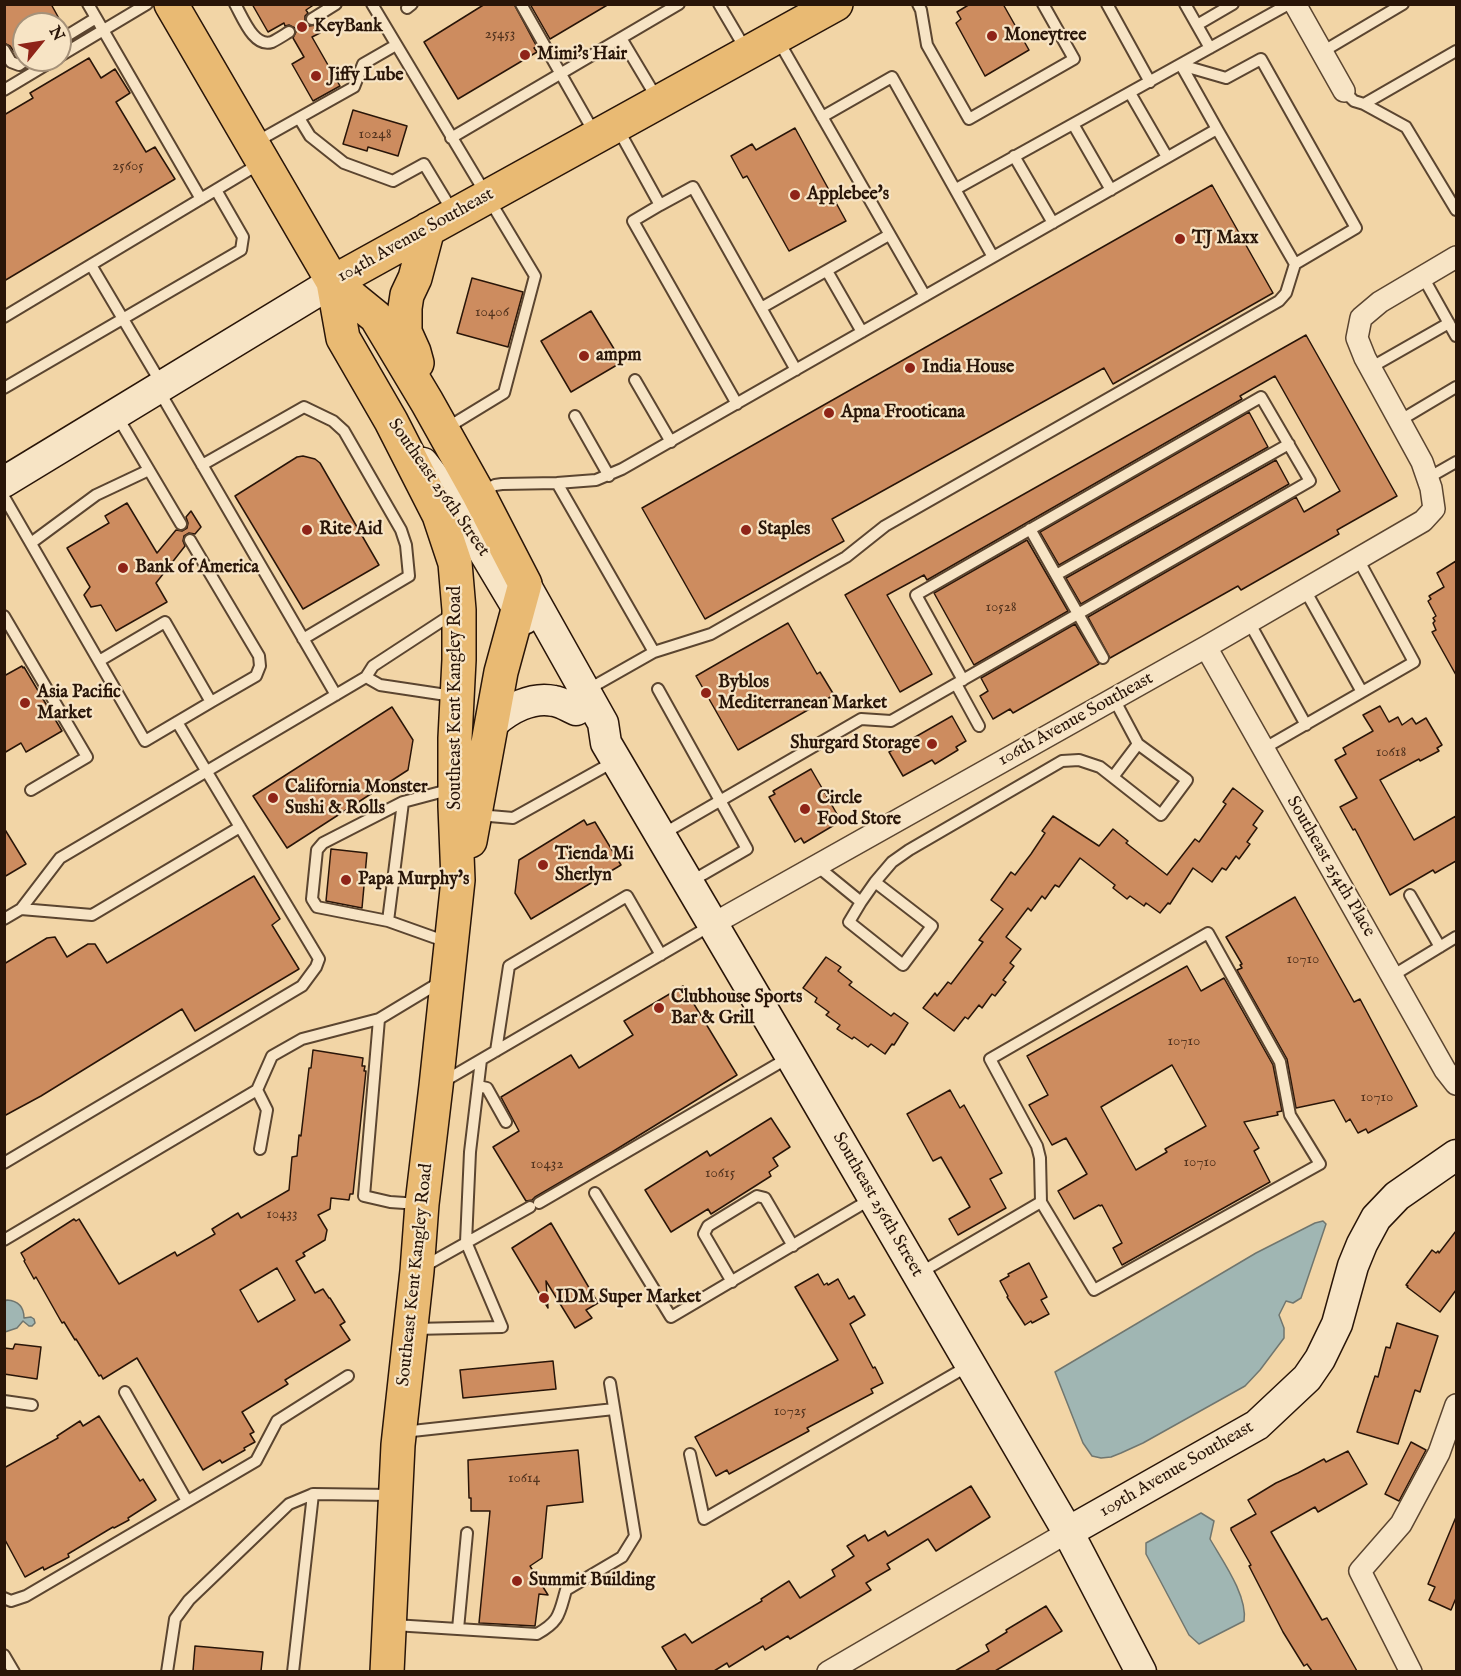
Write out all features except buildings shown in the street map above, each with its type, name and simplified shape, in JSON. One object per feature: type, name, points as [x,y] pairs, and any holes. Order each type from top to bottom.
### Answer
[{"type":"main road","name":"Southeast 256th Street","points":[[171,4],[333,282],[343,338],[391,422],[457,507],[521,596],[581,700],[589,731],[611,751],[874,1198],[1068,1532],[1141,1671]]},
{"type":"main road","name":"104th Avenue Southeast","points":[[4,482],[333,282],[836,4]]},
{"type":"main road","points":[[427,402],[414,352],[405,332],[405,308],[407,295],[441,222]]},
{"type":"main road","name":"Southeast 256th Street","points":[[333,282],[376,317],[427,402],[478,493],[521,596]]},
{"type":"main road","name":"Southeast Kent Kangley Road","points":[[387,1671],[399,1432],[458,880],[455,788],[459,610],[455,563],[439,515],[391,422]]},
{"type":"main road","name":"Southeast Kent Kangley Road","points":[[458,880],[471,838],[501,672],[521,596]]},
{"type":"main road","points":[[458,696],[464,697],[470,708],[468,803],[475,814]]},
{"type":"main road","points":[[493,723],[515,707],[538,700],[581,700]]},
{"type":"main road","name":"109th Avenue Southeast","points":[[1068,1532],[1257,1425],[1299,1386],[1320,1359],[1337,1324],[1353,1266],[1376,1218],[1397,1196],[1456,1155]]},
{"type":"street","points":[[1295,4],[1344,90]]},
{"type":"street","points":[[1428,478],[1422,462],[1370,369],[1357,338],[1361,318],[1380,302],[1456,257]]},
{"type":"street","name":"106th Avenue Southeast","points":[[713,924],[1206,647],[1423,521],[1434,509],[1428,478]]},
{"type":"street","name":"Southeast 254th Place","points":[[1206,647],[1445,1070],[1456,1084]]},
{"type":"street","points":[[1411,1671],[1360,1571],[1406,1516],[1439,1454],[1456,1405]]},
{"type":"street","name":"109th Avenue Southeast","points":[[828,1671],[1068,1532]]},
{"type":"lane","points":[[88,4],[201,199]]},
{"type":"lane","points":[[72,49],[147,4]]},
{"type":"lane","points":[[235,4],[255,39],[271,42],[289,32]]},
{"type":"lane","points":[[312,19],[336,4]]},
{"type":"lane","points":[[372,4],[535,276],[504,393],[443,431]]},
{"type":"lane","points":[[521,4],[560,74],[606,131],[660,205]]},
{"type":"lane","points":[[451,138],[679,4]]},
{"type":"lane","points":[[719,4],[748,53]]},
{"type":"lane","points":[[918,4],[927,45],[969,118],[1074,58],[1043,4]]},
{"type":"lane","points":[[1107,4],[1150,82]]},
{"type":"lane","points":[[1185,4],[1210,48]]},
{"type":"lane","points":[[1197,25],[1233,4]]},
{"type":"lane","points":[[956,189],[1289,4]]},
{"type":"lane","points":[[1322,52],[1403,4]]},
{"type":"lane","points":[[72,33],[96,18]]},
{"type":"lane","points":[[621,38],[659,102]]},
{"type":"lane","points":[[776,38],[925,296]]},
{"type":"lane","points":[[4,317],[216,190],[299,118],[354,87],[363,64],[396,45]]},
{"type":"lane","points":[[1365,104],[1456,51]]},
{"type":"lane","points":[[581,700],[654,652],[711,634],[846,557],[885,526],[1279,301],[1286,293],[1295,264],[1356,228],[1261,59],[1226,78],[1181,65]]},
{"type":"lane","points":[[1181,65],[1295,264]]},
{"type":"lane","points":[[4,90],[34,72]]},
{"type":"lane","points":[[822,117],[892,77],[993,257]]},
{"type":"lane","points":[[1344,90],[1354,101],[1365,104],[1406,127],[1456,210]]},
{"type":"lane","points":[[1130,93],[1167,157]]},
{"type":"lane","points":[[299,118],[310,136],[344,163],[393,181],[424,164],[441,222]]},
{"type":"lane","points":[[1073,124],[1111,189]]},
{"type":"lane","points":[[478,493],[495,485],[596,480],[609,476],[1217,129]]},
{"type":"lane","points":[[1014,156],[1053,223]]},
{"type":"lane","points":[[736,404],[633,221],[660,205],[693,187],[796,370]]},
{"type":"lane","points":[[4,388],[241,250],[243,237],[216,190]]},
{"type":"lane","points":[[761,308],[889,235]]},
{"type":"lane","points":[[91,265],[123,318],[202,465],[336,695]]},
{"type":"lane","points":[[827,271],[862,332]]},
{"type":"lane","points":[[1423,277],[1456,336]]},
{"type":"lane","points":[[1370,369],[1449,323]]},
{"type":"lane","points":[[636,380],[670,442]]},
{"type":"lane","points":[[1399,421],[1456,387]]},
{"type":"lane","points":[[660,835],[861,719],[891,721],[959,682],[1078,614],[1310,482],[1261,397],[916,595],[959,682],[979,726]]},
{"type":"lane","points":[[202,465],[303,407],[333,422],[344,431],[402,530],[406,545],[408,576],[303,639]]},
{"type":"lane","points":[[116,414],[181,524]]},
{"type":"lane","points":[[575,416],[609,476]]},
{"type":"lane","points":[[1056,575],[1289,444]]},
{"type":"lane","points":[[1428,478],[1456,462]]},
{"type":"lane","points":[[31,543],[96,495],[149,470]]},
{"type":"lane","points":[[557,483],[654,652]]},
{"type":"lane","points":[[4,497],[145,741],[255,676],[260,666],[259,656],[190,540]]},
{"type":"lane","points":[[1030,529],[1103,658]]},
{"type":"lane","points":[[1263,749],[1414,663],[1358,559]]},
{"type":"lane","points":[[1305,590],[1362,692]]},
{"type":"lane","points":[[4,919],[21,909],[60,858],[366,677],[373,666],[459,610]]},
{"type":"lane","points":[[4,616],[87,757],[31,790]]},
{"type":"lane","points":[[99,661],[165,622],[212,702]]},
{"type":"lane","points":[[1249,622],[1306,725]]},
{"type":"lane","points":[[366,677],[380,685],[458,696]]},
{"type":"lane","points":[[658,689],[747,849],[689,883]]},
{"type":"lane","points":[[875,882],[932,926],[903,965],[849,922],[875,882],[892,862],[909,850],[1062,761],[1079,760],[1100,767],[1161,815],[1187,780],[1138,744],[1114,699]]},
{"type":"lane","points":[[4,1162],[302,986],[316,968],[319,959],[177,722]]},
{"type":"lane","points":[[1113,777],[1138,744]]},
{"type":"lane","points":[[475,814],[513,818],[611,751]]},
{"type":"lane","points":[[451,943],[388,921],[316,907],[312,898],[317,850],[323,843],[403,802],[455,788]]},
{"type":"lane","points":[[388,921],[403,802]]},
{"type":"lane","points":[[21,909],[92,915],[240,827]]},
{"type":"lane","points":[[817,866],[861,902]]},
{"type":"lane","points":[[1410,895],[1440,947]]},
{"type":"lane","points":[[496,1051],[509,966],[627,896],[661,955]]},
{"type":"lane","points":[[436,1086],[713,924]]},
{"type":"lane","points":[[1208,933],[1280,1062],[1290,1115],[1320,1164],[1094,1290],[1041,1202],[1040,1158],[1037,1146],[990,1059],[1208,933]]},
{"type":"lane","points":[[1392,976],[1456,937]]},
{"type":"lane","points":[[4,1240],[257,1090],[272,1056],[282,1050],[302,1039],[379,1019],[448,978]]},
{"type":"lane","points":[[379,1019],[364,1196],[390,1202],[422,1204]]},
{"type":"lane","points":[[417,1271],[791,1057]]},
{"type":"lane","points":[[410,1329],[502,1327],[466,1242],[470,1152],[481,1060]]},
{"type":"lane","points":[[478,1086],[487,1088],[506,1122]]},
{"type":"lane","points":[[257,1090],[267,1110],[260,1149]]},
{"type":"lane","points":[[595,1193],[672,1317],[874,1198]]},
{"type":"lane","points":[[732,1282],[704,1234],[708,1226],[757,1196],[765,1198],[794,1246]]},
{"type":"lane","points":[[918,1274],[1041,1202]]},
{"type":"lane","points":[[690,1454],[704,1520],[971,1365]]},
{"type":"lane","points":[[4,1598],[11,1601],[26,1596],[256,1461],[277,1421],[348,1376]]},
{"type":"lane","points":[[388,1625],[537,1634],[551,1626],[558,1617],[566,1590],[622,1557],[635,1536],[610,1383]]},
{"type":"lane","points":[[125,1392],[187,1502]]},
{"type":"lane","points":[[4,1401],[32,1406]]},
{"type":"lane","points":[[399,1432],[614,1410]]},
{"type":"lane","points":[[167,1671],[175,1619],[189,1600],[289,1504],[313,1494],[395,1495]]},
{"type":"lane","points":[[293,1671],[313,1494]]},
{"type":"lane","points":[[458,1629],[467,1533]]},
{"type":"lane","points":[[4,1655],[14,1671]]},
{"type":"water","points":[[1323,1221],[1326,1224],[1301,1298],[1293,1303],[1286,1301],[1279,1315],[1284,1328],[1284,1338],[1245,1386],[1143,1443],[1111,1457],[1092,1456],[1083,1443],[1055,1372],[1256,1253]]},
{"type":"water","points":[[5,1301],[18,1303],[22,1308],[24,1318],[31,1317],[35,1323],[29,1326],[23,1321],[17,1328],[5,1332]]},
{"type":"water","points":[[1201,1513],[1214,1521],[1210,1539],[1238,1590],[1244,1611],[1244,1621],[1199,1644],[1189,1635],[1146,1554],[1146,1543]]},
{"type":"place","name":"KeyBank","points":[[302,27]]},
{"type":"place","name":"Moneytree","points":[[992,36]]},
{"type":"place","name":"Mimi's Hair","points":[[525,55]]},
{"type":"place","name":"Jiffy Lube","points":[[316,76]]},
{"type":"place","name":"Applebee's","points":[[795,195]]},
{"type":"place","name":"TJ Maxx","points":[[1180,239]]},
{"type":"place","name":"ampm","points":[[584,356]]},
{"type":"place","name":"India House","points":[[910,368]]},
{"type":"place","name":"Apna Frooticana","points":[[829,413]]},
{"type":"place","name":"Rite Aid","points":[[307,530]]},
{"type":"place","name":"Staples","points":[[746,530]]},
{"type":"place","name":"Bank of America","points":[[123,568]]},
{"type":"place","name":"Byblos Mediterranean Market","points":[[706,693]]},
{"type":"place","name":"Asia Pacific Market","points":[[25,703]]},
{"type":"place","name":"Shurgard Storage","points":[[932,744]]},
{"type":"place","name":"California Monster Sushi & Rolls","points":[[273,798]]},
{"type":"place","name":"Circle Food Store","points":[[805,809]]},
{"type":"place","name":"Tienda Mi Sherlyn","points":[[543,865]]},
{"type":"place","name":"Papa Murphy's","points":[[346,880]]},
{"type":"place","name":"Clubhouse Sports Bar & Grill","points":[[659,1008]]},
{"type":"place","name":"IDM Super Market","points":[[544,1298]]},
{"type":"place","name":"Summit Building","points":[[517,1581]]}]
